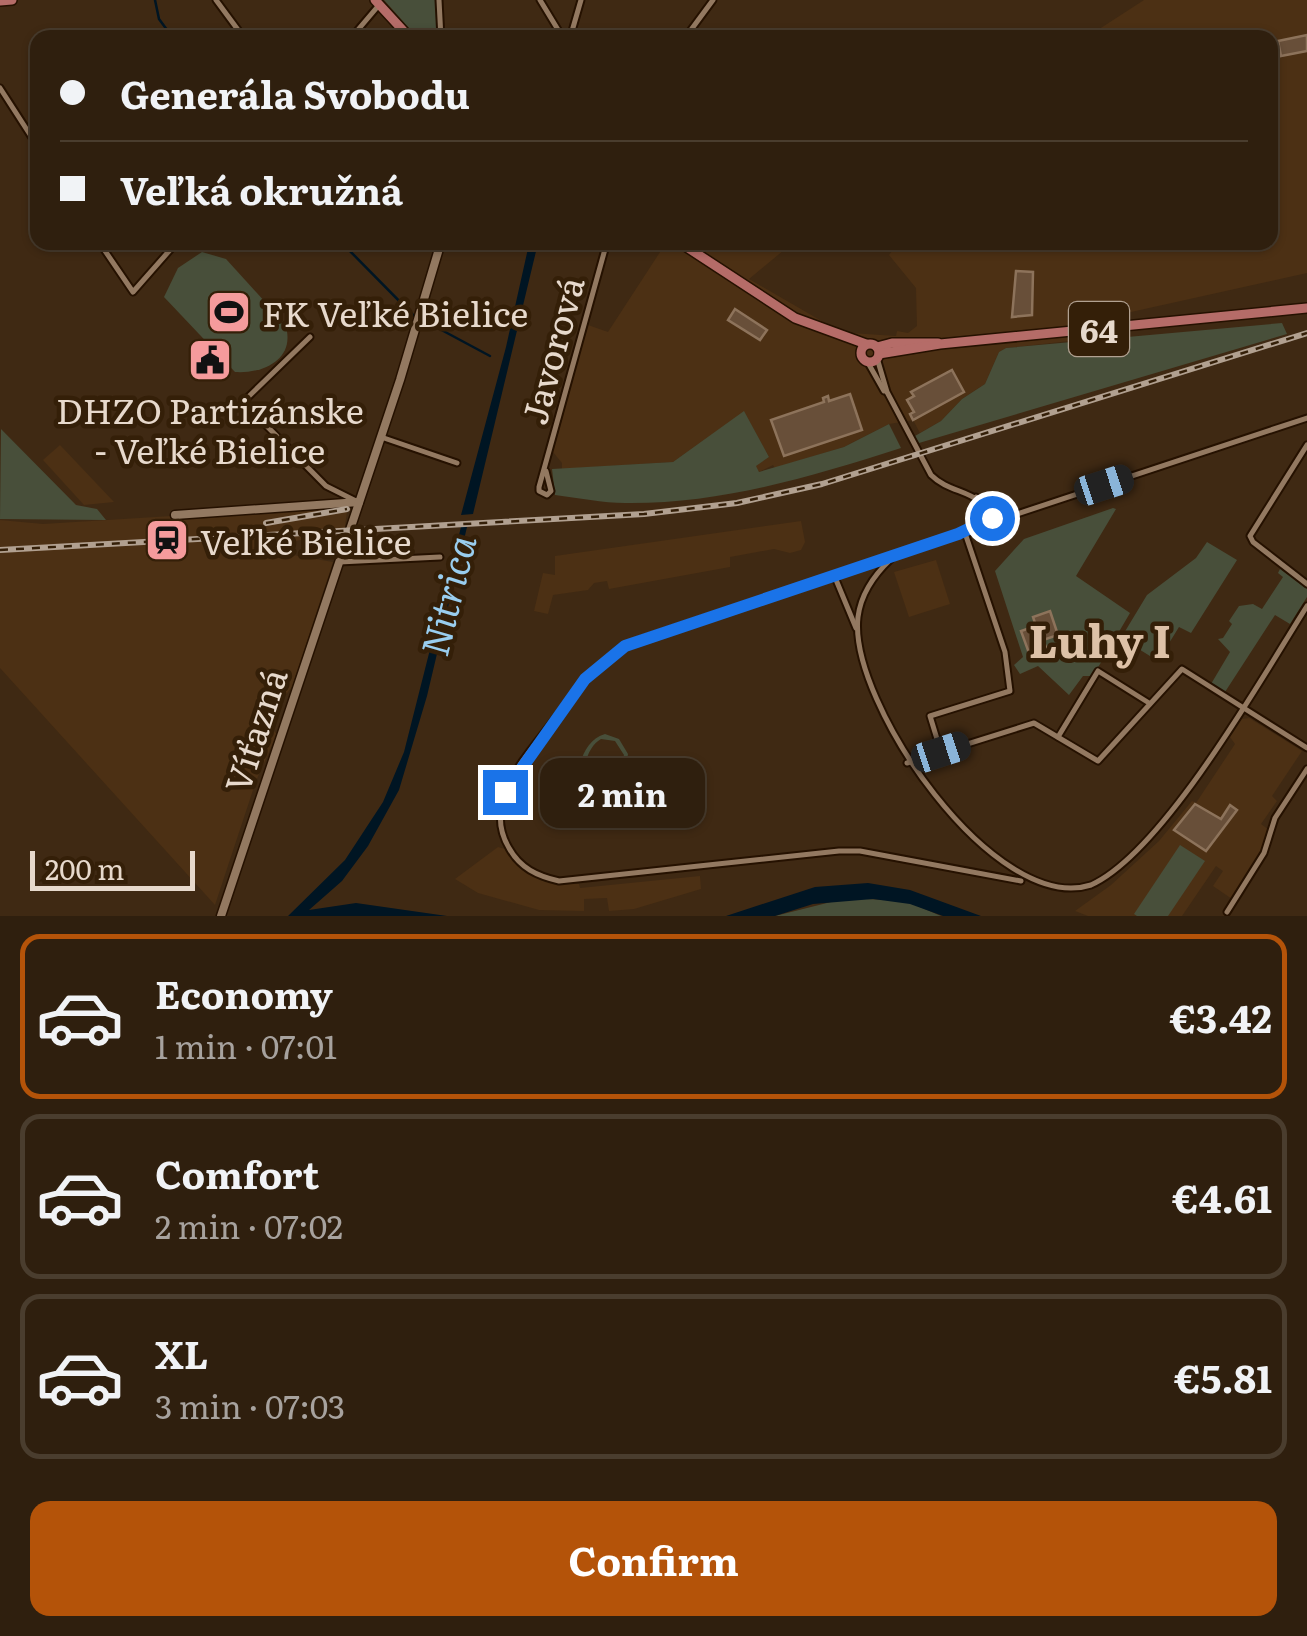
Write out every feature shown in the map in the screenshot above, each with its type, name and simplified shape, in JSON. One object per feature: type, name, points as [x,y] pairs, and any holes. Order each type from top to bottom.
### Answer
[{"type":"main road","points":[[0,1],[12,0]]},
{"type":"main road","points":[[377,2],[403,30]]},
{"type":"main road","name":"Víťazná","points":[[221,916],[439,250]]},
{"type":"main road","name":"64","points":[[691,250],[810,326],[871,353],[892,343],[940,344],[1307,308]]},
{"type":"main road","points":[[175,515],[359,502]]},
{"type":"street","points":[[216,0],[238,30]]},
{"type":"street","points":[[440,0],[442,30]]},
{"type":"street","points":[[540,0],[561,30]]},
{"type":"street","points":[[569,30],[581,0]]},
{"type":"street","points":[[691,30],[712,0]]},
{"type":"street","points":[[358,30],[377,2]]},
{"type":"street","points":[[0,88],[30,135]]},
{"type":"street","points":[[105,250],[134,292],[170,250]]},
{"type":"street","name":"Javorová","points":[[546,471],[605,250]]},
{"type":"street","points":[[310,337],[243,402],[326,486],[359,502]]},
{"type":"street","points":[[871,353],[931,475],[948,487],[974,495],[991,520]]},
{"type":"street","points":[[1307,418],[638,640],[606,658],[567,702],[509,783],[500,812],[506,844],[517,861],[530,871],[559,880],[850,851],[1021,881],[1056,892],[1087,887],[1103,879],[1153,832],[1190,786],[1307,606]]},
{"type":"street","points":[[381,437],[457,463]]},
{"type":"street","points":[[1307,445],[1250,536],[1307,584]]},
{"type":"street","points":[[974,495],[981,524]]},
{"type":"street","points":[[981,524],[991,520]]},
{"type":"street","points":[[941,752],[930,716],[1010,691],[1005,652],[961,533]]},
{"type":"street","points":[[857,631],[864,594],[893,556]]},
{"type":"street","points":[[340,562],[440,557]]},
{"type":"street","points":[[834,575],[857,631],[879,703],[907,764],[950,818],[1021,881]]},
{"type":"street","points":[[907,764],[1032,724],[1098,761],[1182,669],[1307,748]]},
{"type":"street","points":[[1058,737],[1098,672],[1150,704]]},
{"type":"street","points":[[1228,912],[1264,853],[1275,818],[1307,769]]},
{"type":"shaded area","points":[[1144,0],[1307,0],[1307,273],[1113,316],[1106,337],[1006,348],[999,352],[985,384],[962,399],[941,421],[920,433],[913,420],[889,424],[844,447],[759,472],[755,466],[769,457],[744,412],[673,462],[562,469],[553,452],[588,325],[608,332],[661,250],[784,250],[749,279],[832,327],[851,333],[896,336],[897,331],[908,333],[917,326],[916,288],[889,255],[891,250],[1278,250],[1278,30],[1098,30]]},
{"type":"shaded area","points":[[60,445],[114,502],[84,505],[43,460]]},
{"type":"shaded area","points":[[348,505],[344,533],[252,548],[333,562],[292,687],[264,722],[277,734],[256,781],[215,905],[0,668],[0,520],[43,524]]},
{"type":"shaded area","points":[[801,521],[805,542],[801,550],[790,553],[774,549],[730,557],[730,567],[609,589],[607,581],[594,583],[588,590],[553,595],[548,614],[534,611],[543,573],[555,575],[555,556]]},
{"type":"shaded area","points":[[936,560],[950,604],[909,617],[894,572]]},
{"type":"shaded area","points":[[1249,718],[1302,751],[1272,796],[1277,801],[1261,824],[1269,830],[1262,852],[1232,899],[1213,886],[1223,871],[1216,866],[1182,916],[1088,916],[1075,911],[1111,885],[1159,841],[1192,801],[1196,803],[1235,744],[1230,737],[1242,719]]},
{"type":"shaded area","points":[[498,847],[505,849],[526,873],[545,882],[579,884],[580,888],[700,876],[701,889],[634,909],[609,911],[607,898],[584,899],[584,911],[539,910],[478,893],[455,879]]},
{"type":"green space","points":[[384,0],[437,0],[439,30],[411,30]]},
{"type":"green space","name":"FK Veľké Bielice","points":[[202,252],[226,259],[285,324],[286,346],[282,355],[267,367],[235,372],[164,297],[178,268]]},
{"type":"green space","points":[[1282,323],[1287,334],[919,443],[915,436],[941,421],[962,399],[985,384],[999,352],[1006,348]]},
{"type":"green space","points":[[744,411],[769,457],[756,466],[759,472],[844,447],[889,424],[901,448],[802,478],[700,498],[622,503],[555,495],[552,469],[673,462]]},
{"type":"green space","points":[[1,429],[76,505],[97,509],[106,520],[0,519]]},
{"type":"green space","points":[[1116,509],[1076,576],[1130,613],[1093,676],[1083,676],[1069,695],[1038,666],[1020,674],[1014,665],[1023,657],[995,571],[1024,539]]},
{"type":"green space","points":[[1207,542],[1237,560],[1191,633],[1179,627],[1158,661],[1121,638],[1147,595],[1196,558]]},
{"type":"green space","points":[[1280,569],[1307,589],[1307,597],[1290,624],[1275,615],[1225,692],[1211,684],[1230,652],[1218,639],[1232,624],[1229,621],[1239,606],[1253,604],[1262,609],[1283,577],[1278,573]]},
{"type":"green space","points":[[605,734],[619,739],[628,754],[619,794],[598,806],[583,797],[579,779],[581,760],[597,738]],"holes":[[[601,739],[615,741],[624,755],[622,760],[606,756],[603,766],[591,763],[587,777],[613,784],[622,766],[617,792],[600,801],[587,794],[585,764],[591,749]]]},
{"type":"green space","points":[[1180,845],[1205,861],[1168,916],[1137,916],[1134,914]]},
{"type":"green space","points":[[847,898],[906,901],[941,916],[775,916]]},
{"type":"water","points":[[528,250],[536,250],[473,514],[461,515]]},
{"type":"water","name":"Nitrica","points":[[461,527],[467,527],[427,696],[399,790],[368,846],[342,881],[309,910],[356,903],[447,916],[288,916],[345,860],[383,802],[404,752]]},
{"type":"water","points":[[868,883],[910,890],[981,916],[943,916],[910,904],[873,899],[813,904],[775,916],[726,916],[815,887]]},
{"type":"building","points":[[1307,35],[1307,51],[1281,56],[1278,41]]},
{"type":"building","points":[[1016,271],[1033,272],[1032,315],[1012,317]]},
{"type":"building","points":[[735,309],[767,330],[760,340],[728,320]]},
{"type":"building","points":[[952,370],[964,392],[913,420],[910,414],[914,412],[907,400],[914,396],[911,392]]},
{"type":"building","points":[[850,394],[862,430],[784,456],[771,420],[824,402],[823,398],[828,396],[829,401]]},
{"type":"building","points":[[1050,611],[1058,635],[1043,640],[1046,647],[1029,653],[1021,631],[1036,626],[1033,617]]},
{"type":"building","points":[[1195,804],[1221,819],[1230,805],[1237,810],[1206,851],[1174,830]]},
{"type":"waterway","points":[[155,0],[159,19],[167,30]]},
{"type":"waterway","points":[[349,250],[414,316]]},
{"type":"waterway","points":[[421,319],[490,356]]},
{"type":"railway","points":[[0,550],[644,514],[737,503],[822,484],[1307,333]]},
{"type":"railway","points":[[266,523],[347,509]]},
{"type":"place","name":"FK Veľké Bielice","points":[[229,312]]},
{"type":"place","name":"DHZO Partizánske - Veľké Bielice","points":[[210,360]]},
{"type":"place","name":"Veľké Bielice","points":[[167,540]]},
{"type":"district","name":"Luhy I","points":[[1100,638]]},
{"type":"route","points":[[505,792],[585,679],[625,646],[958,534],[979,524],[984,516],[992,518]]}]
